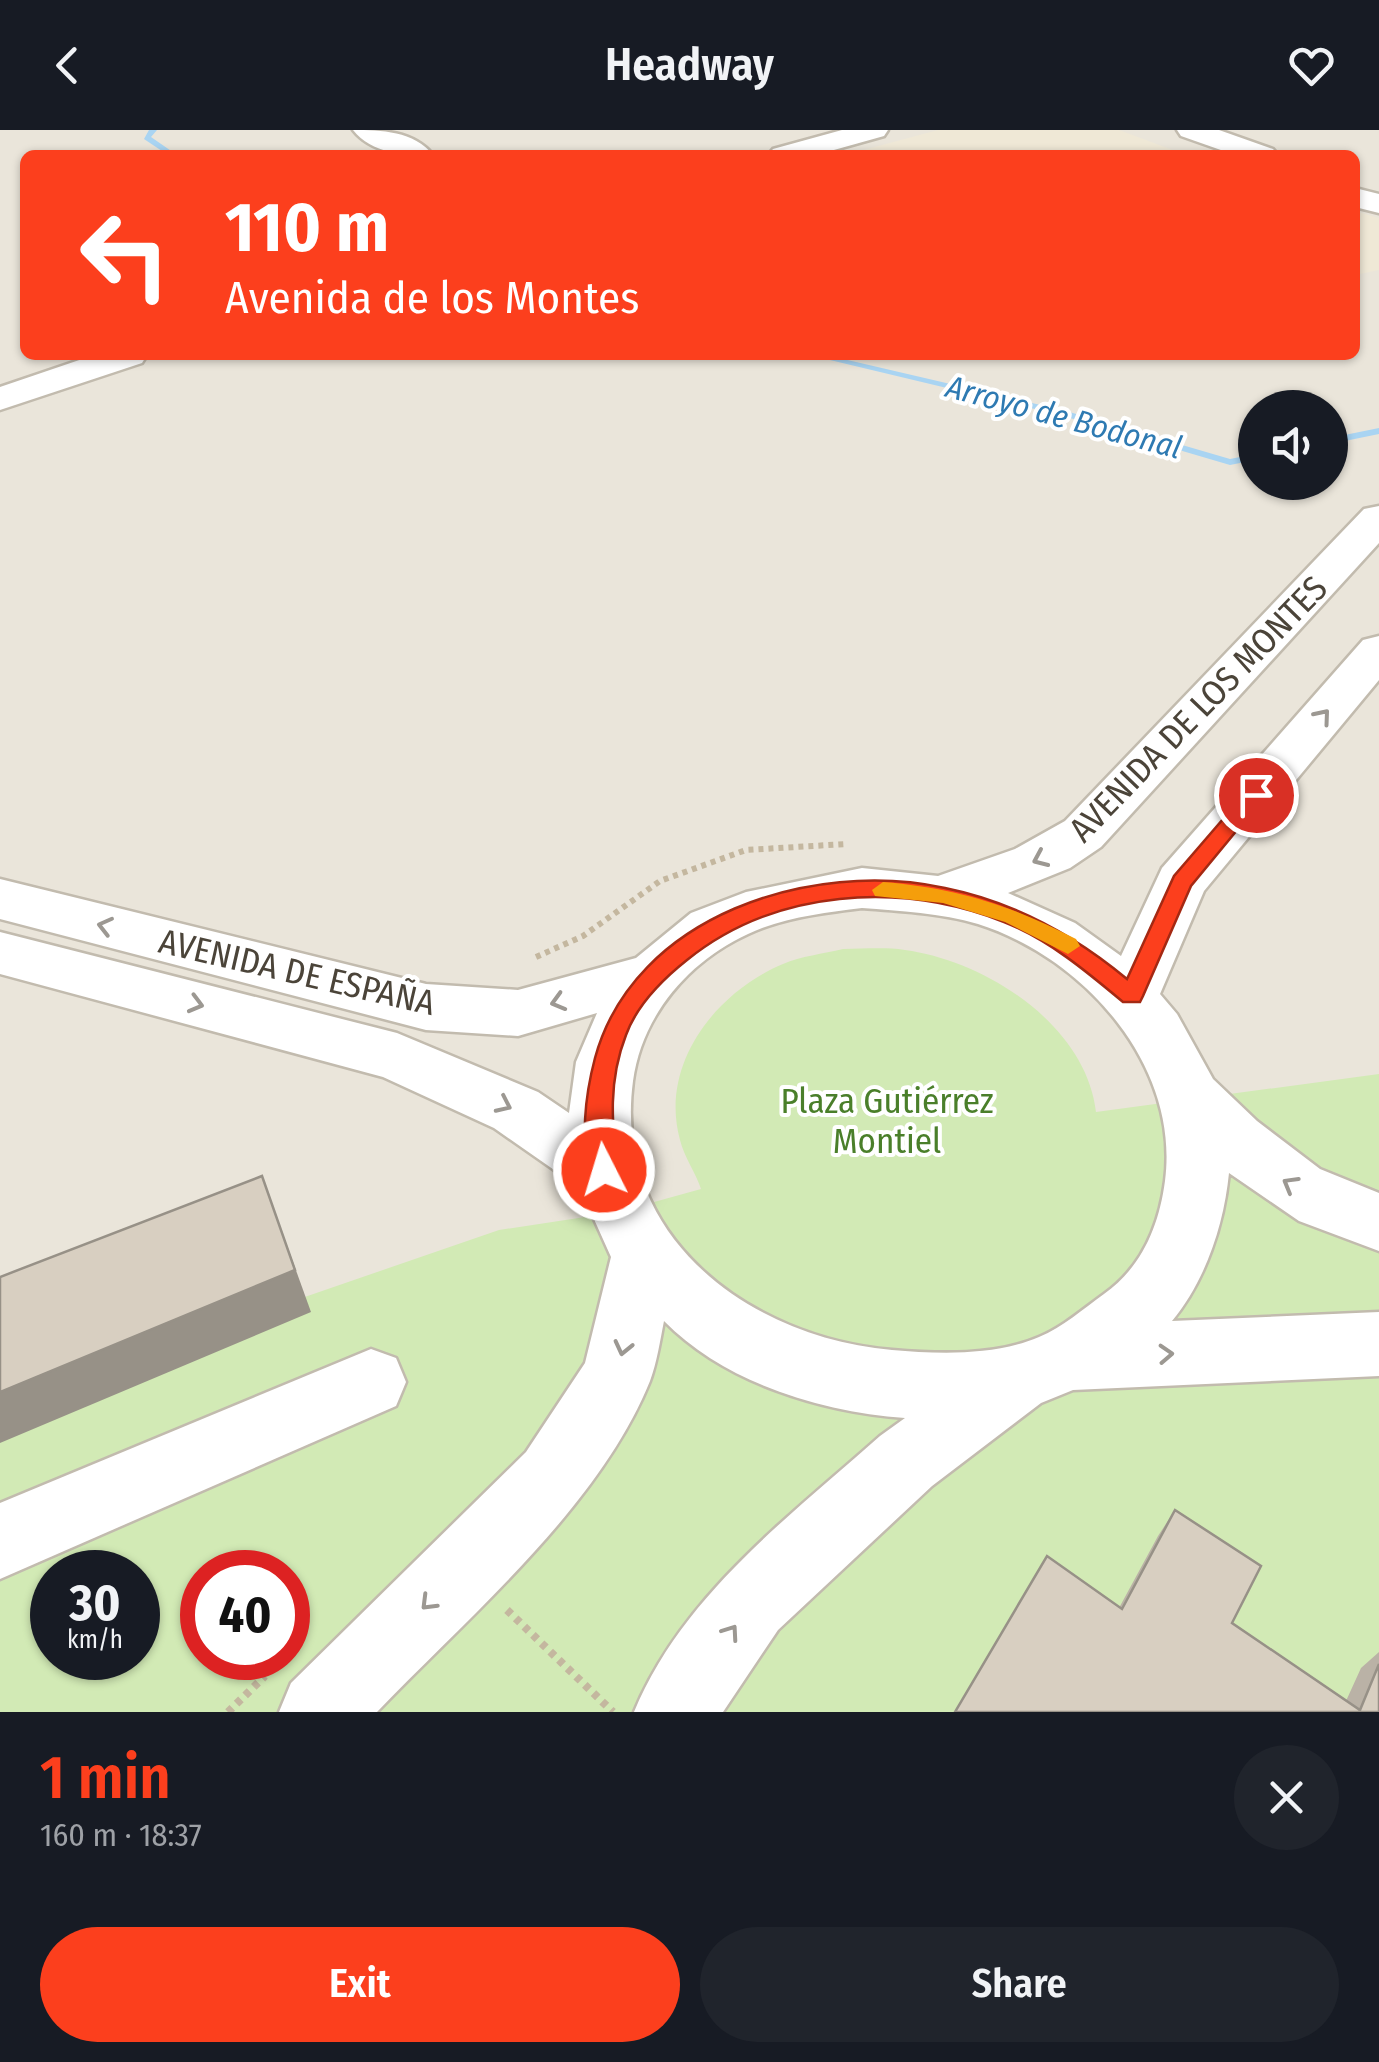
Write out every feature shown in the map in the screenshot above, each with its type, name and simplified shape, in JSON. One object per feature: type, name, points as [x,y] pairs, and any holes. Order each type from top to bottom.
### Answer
[{"type":"street","points":[[367,130],[408,150]]},
{"type":"street","points":[[801,150],[874,130]]},
{"type":"street","points":[[1180,133],[1213,150]]},
{"type":"street","points":[[1180,133],[1244,150]]},
{"type":"street","points":[[0,399],[114,360]]},
{"type":"street","name":"AVENIDA DE LOS MONTES","points":[[944,895],[1050,854],[1084,834],[1379,518]]},
{"type":"street","points":[[1131,996],[1182,882],[1379,650]]},
{"type":"street","points":[[674,1712],[751,1603],[906,1461],[1047,1366],[1140,1308],[1184,1242],[1202,1170],[1192,1097],[1168,1043],[1131,996],[1076,950],[1013,916],[944,895],[862,888],[782,899],[711,928],[652,975],[614,1031],[597,1098],[604,1170],[618,1212],[644,1253],[699,1310],[771,1354],[854,1381],[942,1388],[1047,1366],[1379,1344]]},
{"type":"street","name":"AVENIDA DE ESPAÑA","points":[[0,899],[426,1007],[518,1013],[652,975]]},
{"type":"street","name":"AVENIDA DE ESPAÑA","points":[[0,953],[398,1056],[516,1110],[604,1170]]},
{"type":"street","points":[[1192,1097],[1265,1169],[1337,1210],[1379,1222]]},
{"type":"street","points":[[295,1691],[463,1568],[552,1478],[617,1376],[644,1253]]},
{"type":"street","points":[[0,1540],[371,1382]]},
{"type":"path","points":[[524,962],[582,936],[660,881],[746,850],[854,844]]},
{"type":"path","points":[[463,1568],[613,1712]]},
{"type":"path","points":[[228,1712],[295,1691]]},
{"type":"shaded area","points":[[0,130],[1379,130],[1379,1712],[0,1712]]},
{"type":"shaded area","points":[[938,130],[1119,130],[1173,150],[864,150]]},
{"type":"shaded area","points":[[1360,212],[1379,218],[1379,270],[1360,274]]},
{"type":"green space","name":"Plaza Gutiérrez Montiel","points":[[843,949],[905,950],[968,968],[998,983],[1053,1025],[1088,1081],[1096,1112],[1379,1074],[1379,1712],[0,1712],[0,1402],[499,1230],[618,1212],[701,1189],[682,1146],[676,1112],[678,1084],[686,1058],[698,1034],[736,993],[758,976],[805,957]]},
{"type":"building","points":[[262,1176],[295,1270],[0,1392],[0,1277]]},
{"type":"building","points":[[1175,1510],[1261,1566],[1232,1623],[1360,1710],[1379,1664],[1379,1712],[955,1712],[1047,1556],[1122,1609]]},
{"type":"waterway","name":"Arroyo de Bodonal","points":[[153,130],[147,137],[166,150]]},
{"type":"waterway","name":"Arroyo de Bodonal","points":[[835,360],[1063,413],[1230,462],[1238,460]]},
{"type":"waterway","name":"Arroyo de Bodonal","points":[[1348,437],[1379,431]]},
{"type":"slow traffic","points":[[883,890],[944,895],[1013,916],[1068,946]]},
{"type":"route","points":[[604,1170],[597,1098],[614,1031],[652,975],[711,928],[782,899],[862,888],[944,895],[1013,916],[1045,933],[1076,950],[1131,996],[1182,882],[1256,795]]}]
